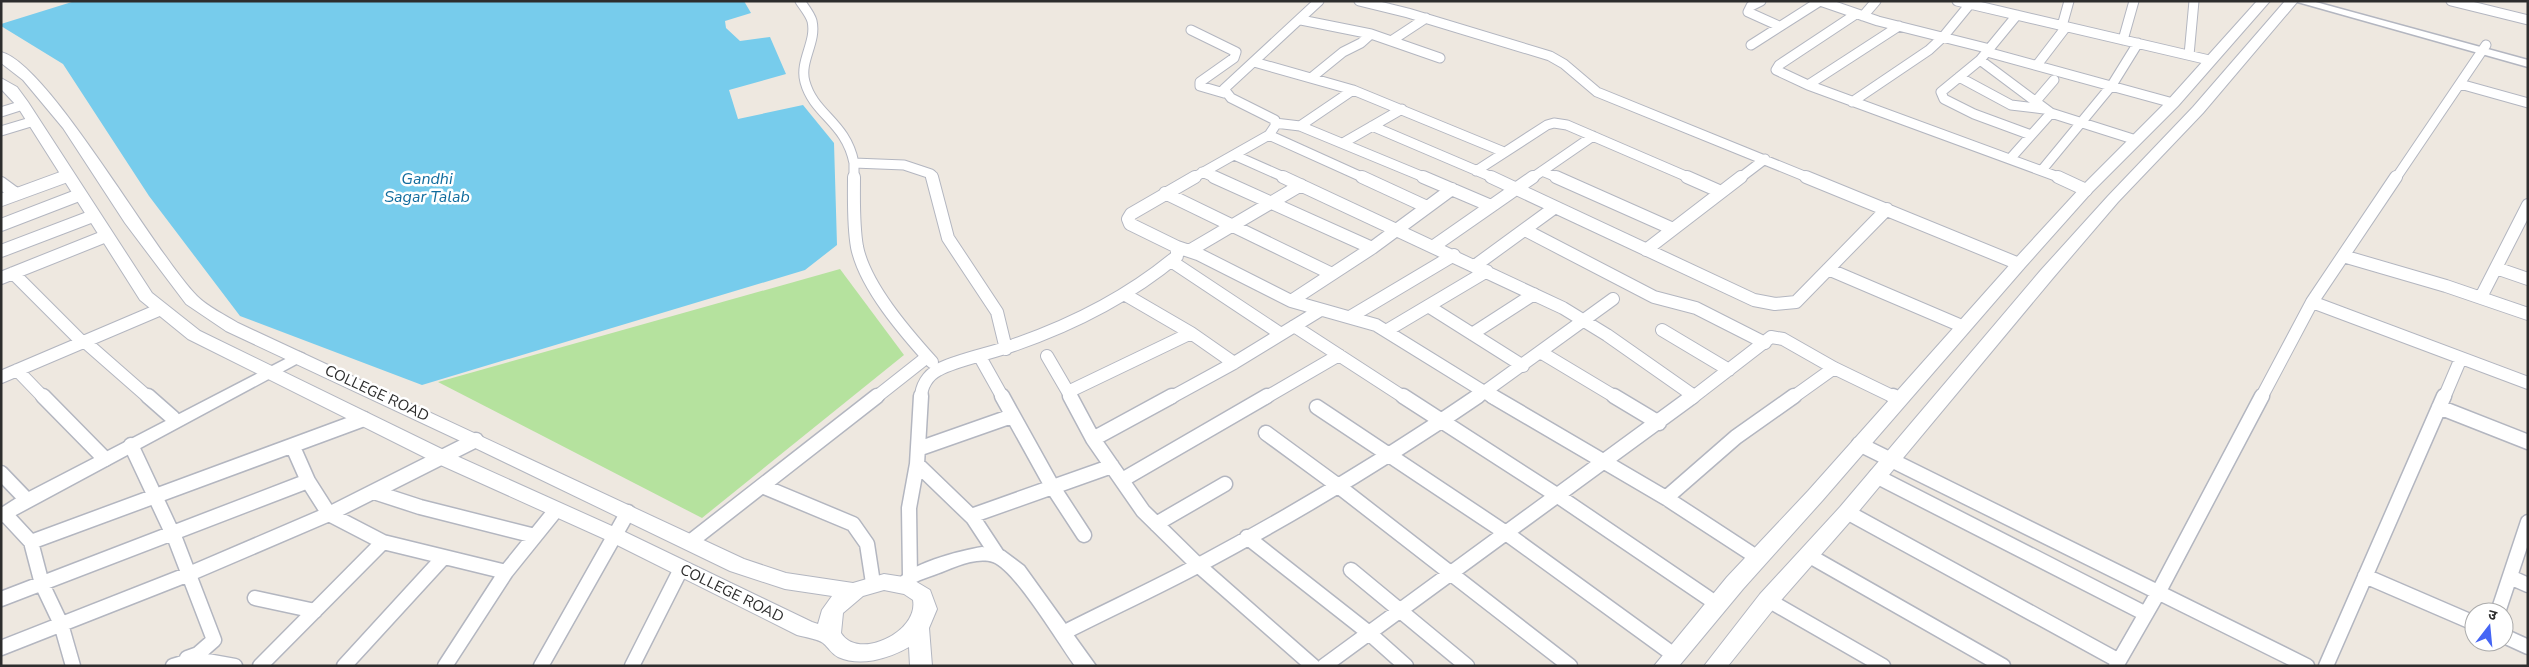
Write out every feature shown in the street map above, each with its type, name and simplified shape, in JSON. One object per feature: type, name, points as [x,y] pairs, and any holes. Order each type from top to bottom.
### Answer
[{"type":"main road","points":[[1669,660],[2019,264],[2086,190],[2173,103],[2209,60],[2264,1]]},
{"type":"main road","points":[[1716,666],[1768,600],[1847,512],[2081,235],[2170,140],[2292,1]]},
{"type":"main road","name":"COLLEGE ROAD","points":[[1,56],[28,77],[68,126],[130,220],[192,300],[232,327],[759,573],[785,581],[853,591]]},
{"type":"main road","name":"COLLEGE ROAD","points":[[5,88],[23,105],[34,121],[79,195],[146,296],[194,335],[443,458],[616,536],[805,629],[830,637]]},
{"type":"main road","points":[[2141,136],[2170,140]]},
{"type":"main road","points":[[2053,227],[2067,234],[2081,235]]},
{"type":"main road","points":[[2041,240],[2068,251]]},
{"type":"main road","points":[[1924,371],[1954,384]]},
{"type":"main road","points":[[907,581],[919,593],[926,607],[924,623],[919,631],[894,658],[855,654],[842,649],[830,637],[829,621],[837,604],[853,591],[873,583],[907,581]]},
{"type":"main road","points":[[919,631],[921,666]]},
{"type":"street","points":[[800,1],[812,20],[812,44],[804,63],[805,80],[812,99],[845,133],[853,148],[857,246],[862,264],[879,293],[939,369]]},
{"type":"street","points":[[1224,93],[1224,88],[1228,83],[1301,20],[1319,1]]},
{"type":"street","points":[[1359,1],[1426,18],[1550,56],[1564,63],[1578,79],[1597,92],[2019,264]]},
{"type":"street","points":[[1761,1],[1752,6],[1748,12],[1779,26]]},
{"type":"street","points":[[1751,45],[1820,1],[1860,15],[1943,37],[1985,54],[2037,65],[2173,103]]},
{"type":"street","points":[[1876,1],[1860,15],[1776,68],[1779,73],[1852,102],[2042,170],[2086,190]]},
{"type":"street","points":[[1957,1],[2209,60]]},
{"type":"street","points":[[2037,65],[2064,26],[2069,1]]},
{"type":"street","points":[[2123,40],[2134,1]]},
{"type":"street","points":[[2189,55],[2194,1]]},
{"type":"street","points":[[2299,1],[2484,48],[2528,56]]},
{"type":"street","points":[[2324,1],[2484,48],[2528,64]]},
{"type":"street","points":[[2451,1],[2528,20]]},
{"type":"street","points":[[1852,102],[1913,62],[1943,37],[1970,4]]},
{"type":"street","points":[[2017,15],[1985,54],[1941,92],[1944,100],[1974,114],[2031,135]]},
{"type":"street","points":[[1391,41],[1426,18]]},
{"type":"street","points":[[1301,20],[1371,34],[1440,58]]},
{"type":"street","points":[[1808,85],[1899,26]]},
{"type":"street","points":[[1191,30],[1236,52],[1234,58],[1200,82],[1200,86],[1224,93],[1268,114],[1275,120],[1275,123]]},
{"type":"street","points":[[1311,78],[1343,52],[1361,43],[1371,34]]},
{"type":"street","points":[[2042,170],[2112,85],[2138,43]]},
{"type":"street","points":[[1847,512],[2118,663],[2158,593],[2312,302],[2484,48]]},
{"type":"street","points":[[1985,54],[2047,111]]},
{"type":"street","points":[[1254,62],[1353,90],[1504,152]]},
{"type":"street","points":[[1959,77],[2011,104],[2047,111],[2081,123],[2141,136]]},
{"type":"street","points":[[2036,101],[2054,80]]},
{"type":"street","points":[[2460,84],[2528,103]]},
{"type":"street","points":[[1300,126],[1353,90]]},
{"type":"street","points":[[1,112],[23,105]]},
{"type":"street","points":[[1343,143],[1402,109]]},
{"type":"street","points":[[2010,159],[2031,135],[2047,111]]},
{"type":"street","points":[[1,131],[34,121]]},
{"type":"street","points":[[1275,123],[1300,126],[1491,206]]},
{"type":"street","points":[[1275,123],[1269,135],[1138,208],[1128,219],[1130,224],[1135,229],[1183,249],[1291,301],[1319,311],[1350,317],[1376,325],[1484,392],[1666,498],[1758,558]]},
{"type":"street","points":[[1476,170],[1547,125],[1554,123],[1567,125],[1721,192]]},
{"type":"street","points":[[1372,126],[1518,188],[1554,208],[1754,300],[1768,303],[1784,305],[1796,302],[1887,209]]},
{"type":"street","points":[[1269,135],[1428,207]]},
{"type":"street","points":[[1434,246],[1593,136]]},
{"type":"street","points":[[1234,154],[1454,255],[1584,320],[1694,396]]},
{"type":"street","points":[[1646,250],[1765,159]]},
{"type":"street","points":[[854,163],[908,165],[923,168],[931,174],[948,238],[997,312],[1006,349]]},
{"type":"street","points":[[1542,171],[1674,229]]},
{"type":"street","points":[[1202,172],[1372,248]]},
{"type":"street","points":[[1,200],[67,176]]},
{"type":"street","points":[[1,183],[16,194]]},
{"type":"street","points":[[998,556],[982,554],[964,557],[907,581],[909,508],[917,457],[921,391],[929,376],[939,369],[1044,336],[1094,314],[1177,256],[1183,249],[1232,226],[1301,185]]},
{"type":"street","points":[[1291,301],[1372,248],[1452,189]]},
{"type":"street","points":[[1165,193],[1332,274]]},
{"type":"street","points":[[1,225],[79,195]]},
{"type":"street","points":[[2481,297],[2528,205]]},
{"type":"street","points":[[1386,331],[1428,306],[1481,268],[1554,208]]},
{"type":"street","points":[[1,251],[93,216]]},
{"type":"street","points":[[1525,230],[1654,297],[1696,308],[1765,343]]},
{"type":"street","points":[[106,236],[7,275],[82,342],[173,418]]},
{"type":"street","points":[[1350,317],[1454,255]]},
{"type":"street","points":[[2343,256],[2481,297],[2528,314]]},
{"type":"street","points":[[1170,261],[1288,330],[1339,355],[1440,422],[1558,496],[1717,604]]},
{"type":"street","points":[[2496,268],[2528,279]]},
{"type":"street","points":[[1828,269],[1964,327]]},
{"type":"street","points":[[1124,294],[1191,333],[1234,363]]},
{"type":"street","points":[[1472,334],[1534,294]]},
{"type":"street","points":[[1063,633],[1198,565],[1388,455],[1522,366],[1613,299]]},
{"type":"street","points":[[2312,302],[2528,383]]},
{"type":"street","points":[[1428,306],[1522,366]]},
{"type":"street","points":[[1,377],[161,309]]},
{"type":"street","points":[[1093,439],[1234,363],[1319,311]]},
{"type":"street","points":[[1662,330],[1729,370]]},
{"type":"street","points":[[1068,392],[1191,333]]},
{"type":"street","points":[[1324,666],[1659,423],[1771,337],[1778,337],[1834,368],[1899,399]]},
{"type":"street","points":[[1542,352],[1659,423]]},
{"type":"street","points":[[1122,480],[1339,355]]},
{"type":"street","points":[[690,542],[927,356]]},
{"type":"street","points":[[1047,356],[1093,439],[1143,511],[1198,565],[1313,666]]},
{"type":"street","points":[[73,666],[61,624],[42,584],[31,542],[3,516],[27,500],[270,374],[299,357]]},
{"type":"street","points":[[980,357],[1052,486],[1084,535]]},
{"type":"street","points":[[2326,666],[2461,358]]},
{"type":"street","points":[[1666,498],[1736,437],[1834,368]]},
{"type":"street","points":[[17,370],[105,459]]},
{"type":"street","points":[[1318,406],[1506,533],[1669,660]]},
{"type":"street","points":[[2439,407],[2528,442]]},
{"type":"street","points":[[917,457],[1012,416]]},
{"type":"street","points":[[31,542],[293,447],[364,419]]},
{"type":"street","points":[[1266,433],[1337,485],[1570,666]]},
{"type":"street","points":[[1,648],[189,574],[329,514],[476,440]]},
{"type":"street","points":[[1859,444],[2307,666]]},
{"type":"street","points":[[131,445],[173,533],[214,640],[198,654],[180,662]]},
{"type":"street","points":[[293,447],[308,480],[329,514],[384,542],[506,572]]},
{"type":"street","points":[[917,457],[971,516],[998,556],[1018,570],[1086,666]]},
{"type":"street","points":[[971,516],[1112,466]]},
{"type":"street","points":[[1,473],[27,500]]},
{"type":"street","points":[[1876,476],[2146,614]]},
{"type":"street","points":[[1,599],[308,480]]},
{"type":"street","points":[[1156,524],[1225,484]]},
{"type":"street","points":[[762,486],[853,524],[862,532],[869,544],[873,583]]},
{"type":"street","points":[[374,492],[420,507],[535,536]]},
{"type":"street","points":[[445,666],[506,572],[556,510]]},
{"type":"street","points":[[541,666],[628,512]]},
{"type":"street","points":[[2501,602],[2528,522]]},
{"type":"street","points":[[1247,537],[1368,633],[1406,666]]},
{"type":"street","points":[[260,666],[384,542]]},
{"type":"street","points":[[1808,556],[2003,666]]},
{"type":"street","points":[[344,666],[443,558]]},
{"type":"street","points":[[632,666],[681,569]]},
{"type":"street","points":[[1351,570],[1467,666]]},
{"type":"street","points":[[2365,576],[2464,619]]},
{"type":"street","points":[[2510,577],[2528,585]]},
{"type":"street","points":[[255,598],[314,611]]},
{"type":"street","points":[[1768,600],[1883,666]]},
{"type":"street","points":[[2514,641],[2528,647]]},
{"type":"street","points":[[180,662],[203,659],[235,666]]},
{"type":"green space","points":[[840,269],[904,355],[702,518],[438,382]]},
{"type":"water","name":"Gandhi Sagar Talab","points":[[75,1],[744,1],[751,13],[725,21],[726,28],[740,41],[770,37],[786,74],[729,90],[738,119],[803,105],[834,143],[837,245],[805,270],[422,385],[240,316],[149,196],[63,64],[1,26],[1,24]]}]
